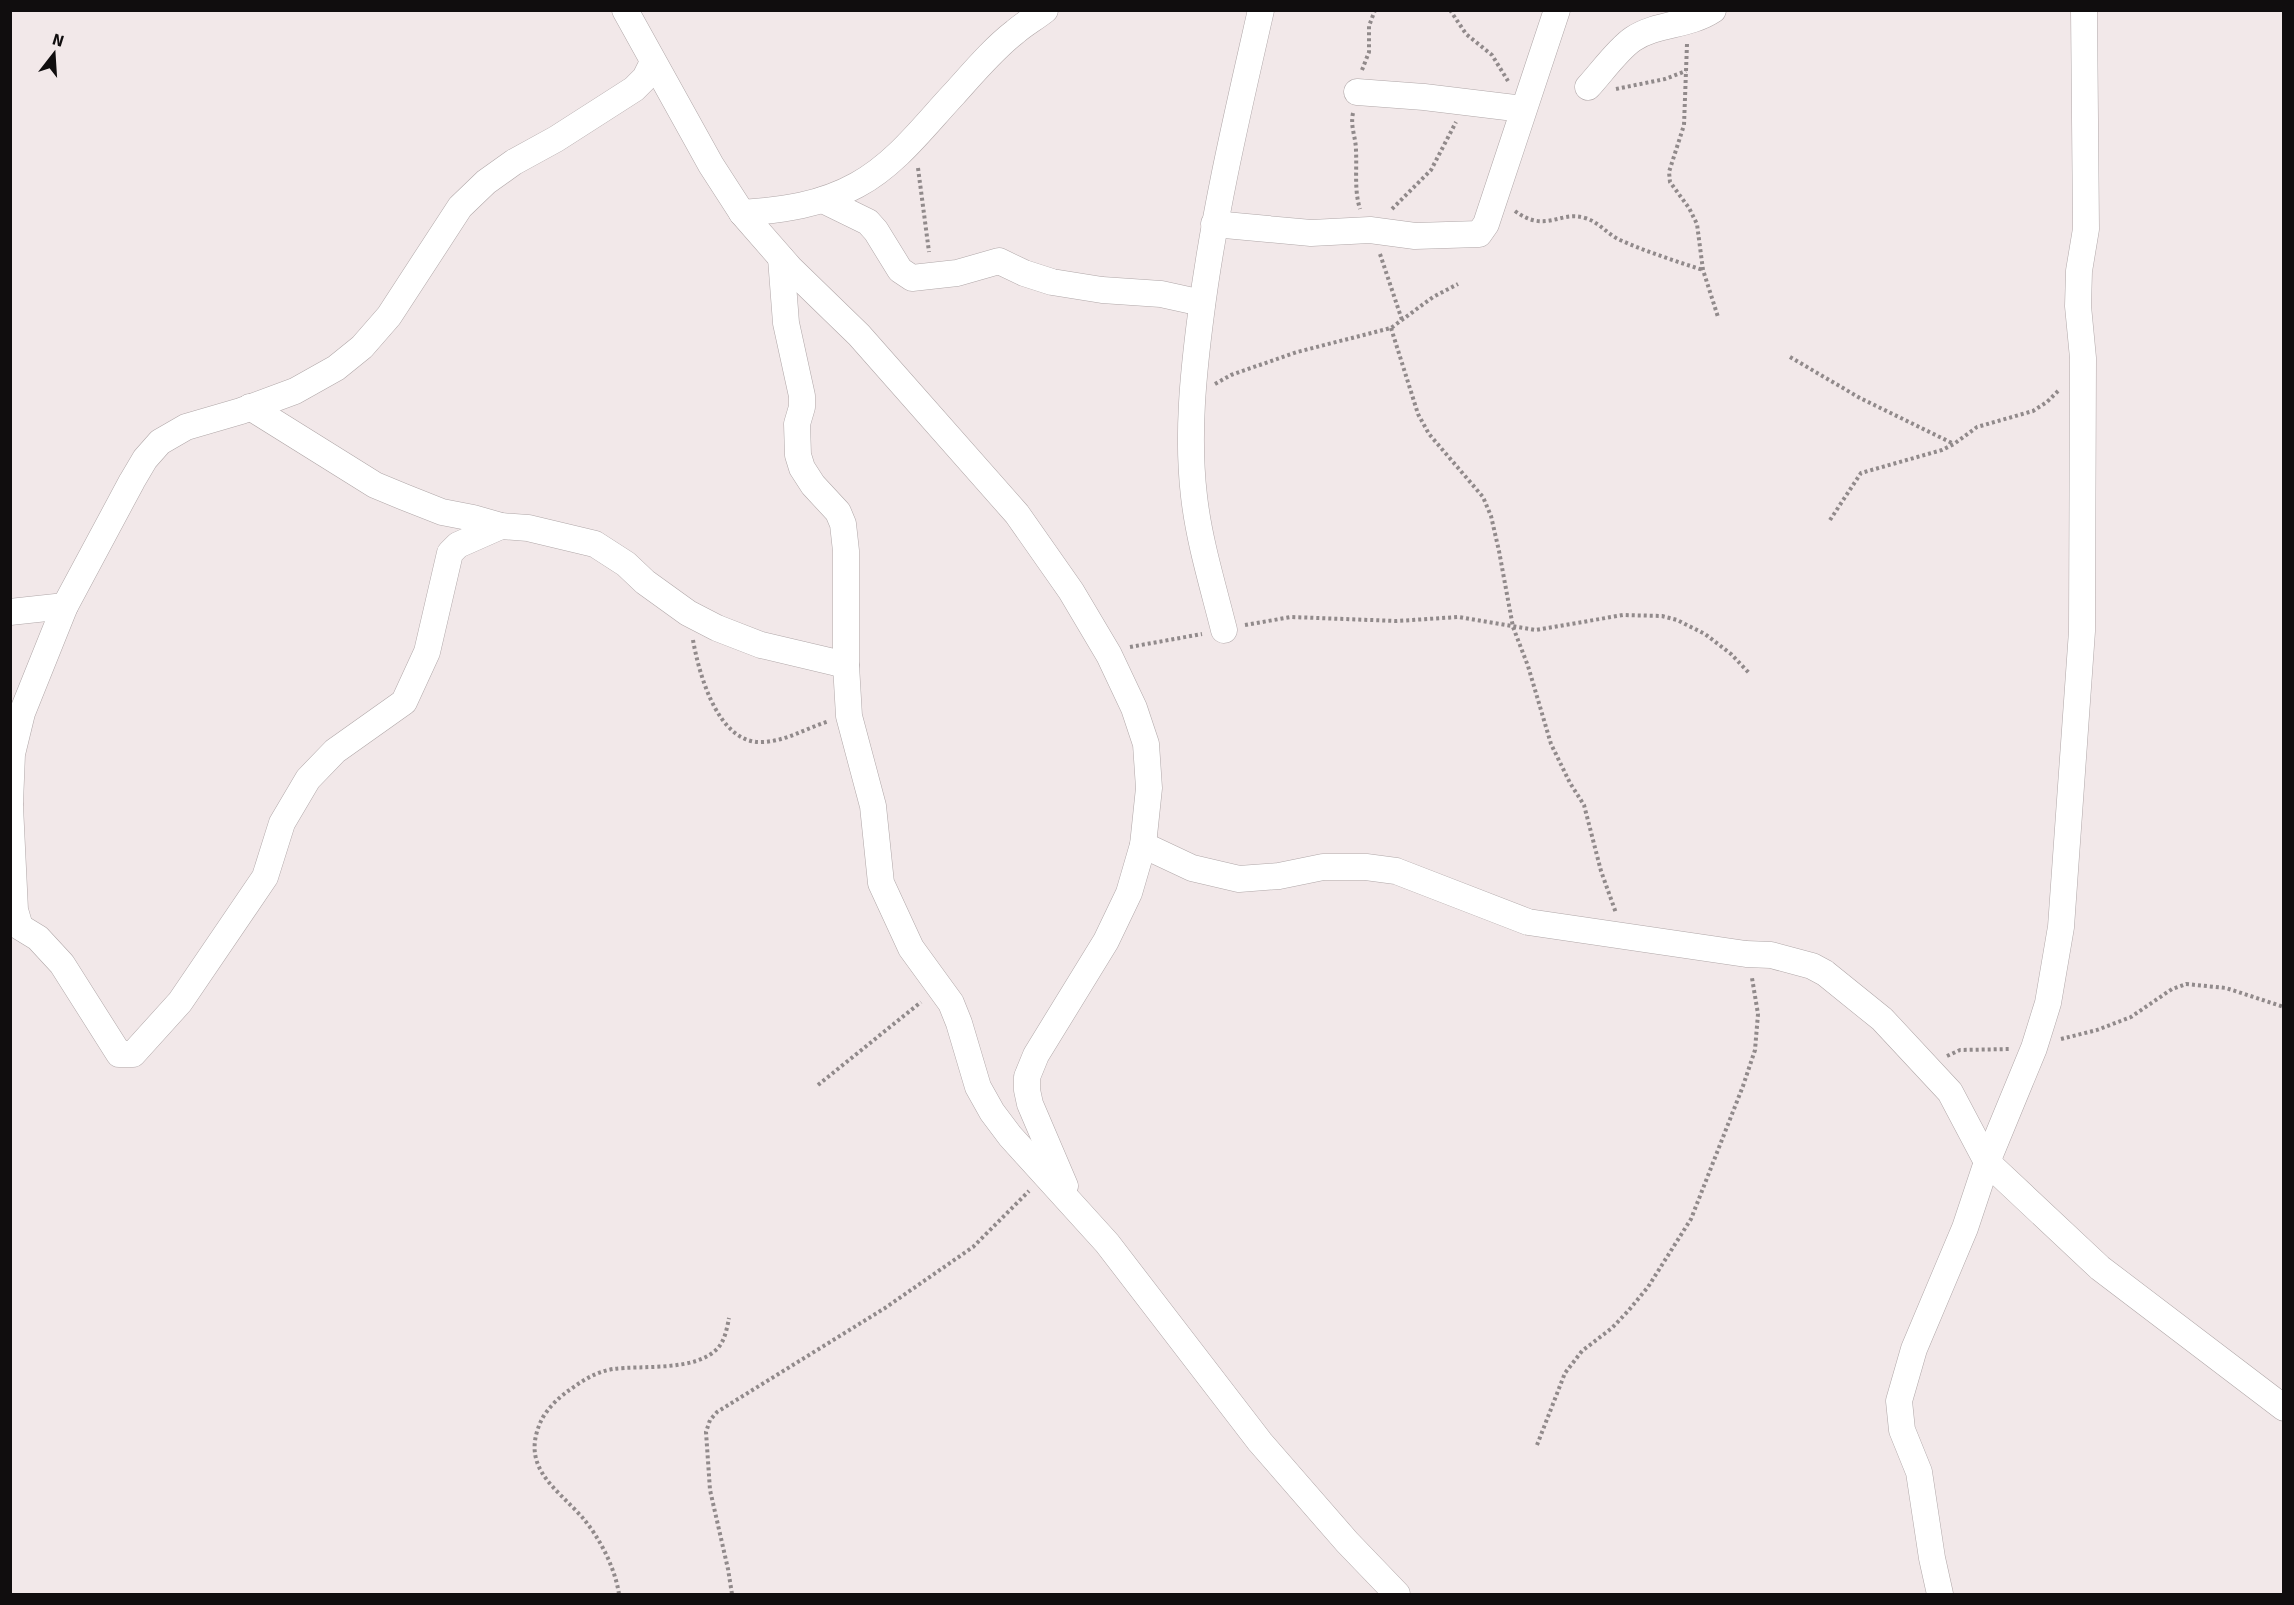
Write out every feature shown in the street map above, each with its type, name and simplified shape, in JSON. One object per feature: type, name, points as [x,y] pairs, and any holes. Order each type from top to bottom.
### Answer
[{"type":"street","points":[[625,10],[711,165],[742,213],[781,258],[859,334],[1017,514],[1071,591],[1109,655],[1134,708],[1146,744],[1149,788],[1143,845],[1129,893],[1106,941],[1036,1055],[1028,1077],[1027,1090],[1030,1104],[1072,1203]]},
{"type":"street","points":[[742,213],[778,210],[823,200],[857,186],[880,171],[1013,33],[1045,10]]},
{"type":"street","points":[[1224,630],[1194,498],[1191,457],[1192,399],[1202,303],[1214,224],[1261,10]]},
{"type":"street","points":[[1214,224],[1311,232],[1369,228],[1415,236],[1479,234],[1486,224],[1557,10]]},
{"type":"street","points":[[1588,87],[1633,39],[1649,32],[1687,22],[1713,10]]},
{"type":"street","points":[[1940,1594],[1919,1472],[1902,1430],[1899,1401],[1914,1349],[1965,1228],[1987,1162],[2034,1048],[2048,1003],[2061,927],[2082,630],[2083,358],[2078,306],[2079,271],[2086,229],[2084,10]]},
{"type":"street","points":[[501,526],[467,540],[450,553],[427,652],[404,702],[335,751],[308,779],[282,823],[265,877],[180,1002],[132,1054],[118,1054],[62,964],[38,938],[20,927],[15,910],[10,804],[12,754],[22,713],[65,606],[132,481],[145,459],[160,442],[186,427],[250,407],[311,384],[336,368],[362,347],[389,316],[460,207],[486,182],[514,162],[634,89],[645,78],[653,62]]},
{"type":"street","points":[[1357,92],[1523,109]]},
{"type":"street","points":[[823,200],[868,222],[904,275],[912,278],[932,277],[999,261],[1024,273],[1052,282],[1102,290],[1161,294],[1202,303]]},
{"type":"street","points":[[781,258],[786,323],[802,396],[797,424],[798,455],[802,468],[813,485],[838,512],[843,524],[846,551],[846,664],[849,716],[873,806],[881,883],[911,948],[940,986],[959,1023],[968,1060],[978,1087],[992,1112],[1010,1136],[1107,1243],[1260,1442],[1347,1542],[1397,1594]]},
{"type":"street","points":[[250,407],[375,484],[442,512],[501,526],[528,528],[595,544],[626,564],[645,582],[688,613],[717,628],[760,645],[846,664]]},
{"type":"street","points":[[10,612],[65,606]]},
{"type":"street","points":[[1143,845],[1192,868],[1239,879],[1279,876],[1323,867],[1366,867],[1396,871],[1528,922],[1796,960],[1825,973],[1882,1019],[1950,1092],[1987,1162],[2100,1268],[2283,1407]]},
{"type":"path","points":[[1375,10],[1368,32],[1369,52],[1357,92],[1352,120],[1356,151],[1356,186],[1358,203],[1378,247],[1402,320]]},
{"type":"path","points":[[1450,10],[1466,34],[1492,55],[1523,109]]},
{"type":"path","points":[[1687,22],[1684,125],[1669,172],[1670,182],[1689,208],[1696,224],[1703,270],[1718,316]]},
{"type":"path","points":[[1369,228],[1431,170],[1448,141],[1465,102]]},
{"type":"path","points":[[916,136],[932,277]]},
{"type":"path","points":[[1497,190],[1508,206],[1522,216],[1535,221],[1548,222],[1584,217],[1621,241],[1703,270]]},
{"type":"path","points":[[1192,399],[1231,375],[1297,352],[1391,328],[1433,297],[1458,284]]},
{"type":"path","points":[[1391,328],[1418,414],[1429,434],[1483,497],[1491,516],[1513,627],[1528,666],[1551,744],[1570,783],[1584,805],[1601,871],[1614,903],[1622,934]]},
{"type":"path","points":[[1790,357],[1860,398],[1954,444]]},
{"type":"path","points":[[1830,520],[1861,474],[1942,450],[1977,427],[2032,411],[2047,402],[2083,358]]},
{"type":"path","points":[[688,613],[697,662],[712,705],[726,723],[742,736],[761,742],[786,738],[812,726],[849,716]]},
{"type":"path","points":[[1109,655],[1136,645],[1292,617],[1397,621],[1458,617],[1513,627],[1543,629],[1623,615],[1662,616],[1677,620],[1705,634],[1731,654],[1750,674]]},
{"type":"path","points":[[1537,1445],[1565,1373],[1582,1351],[1612,1328],[1629,1310],[1647,1287],[1691,1219],[1755,1050],[1758,1014],[1755,987],[1746,954]]},
{"type":"path","points":[[1928,1069],[1960,1050],[2034,1048],[2068,1036],[2097,1030],[2132,1017],[2172,989],[2186,984],[2226,988],[2283,1007]]},
{"type":"path","points":[[818,1085],[940,986]]},
{"type":"path","points":[[732,1594],[710,1490],[706,1432],[710,1420],[717,1412],[885,1308],[973,1247],[1032,1188],[1034,1162]]},
{"type":"path","points":[[620,1594],[616,1577],[597,1539],[582,1518],[539,1470],[534,1459],[534,1445],[541,1420],[560,1397],[588,1377],[612,1369],[650,1368],[700,1359],[717,1349],[724,1340],[729,1318]]}]
